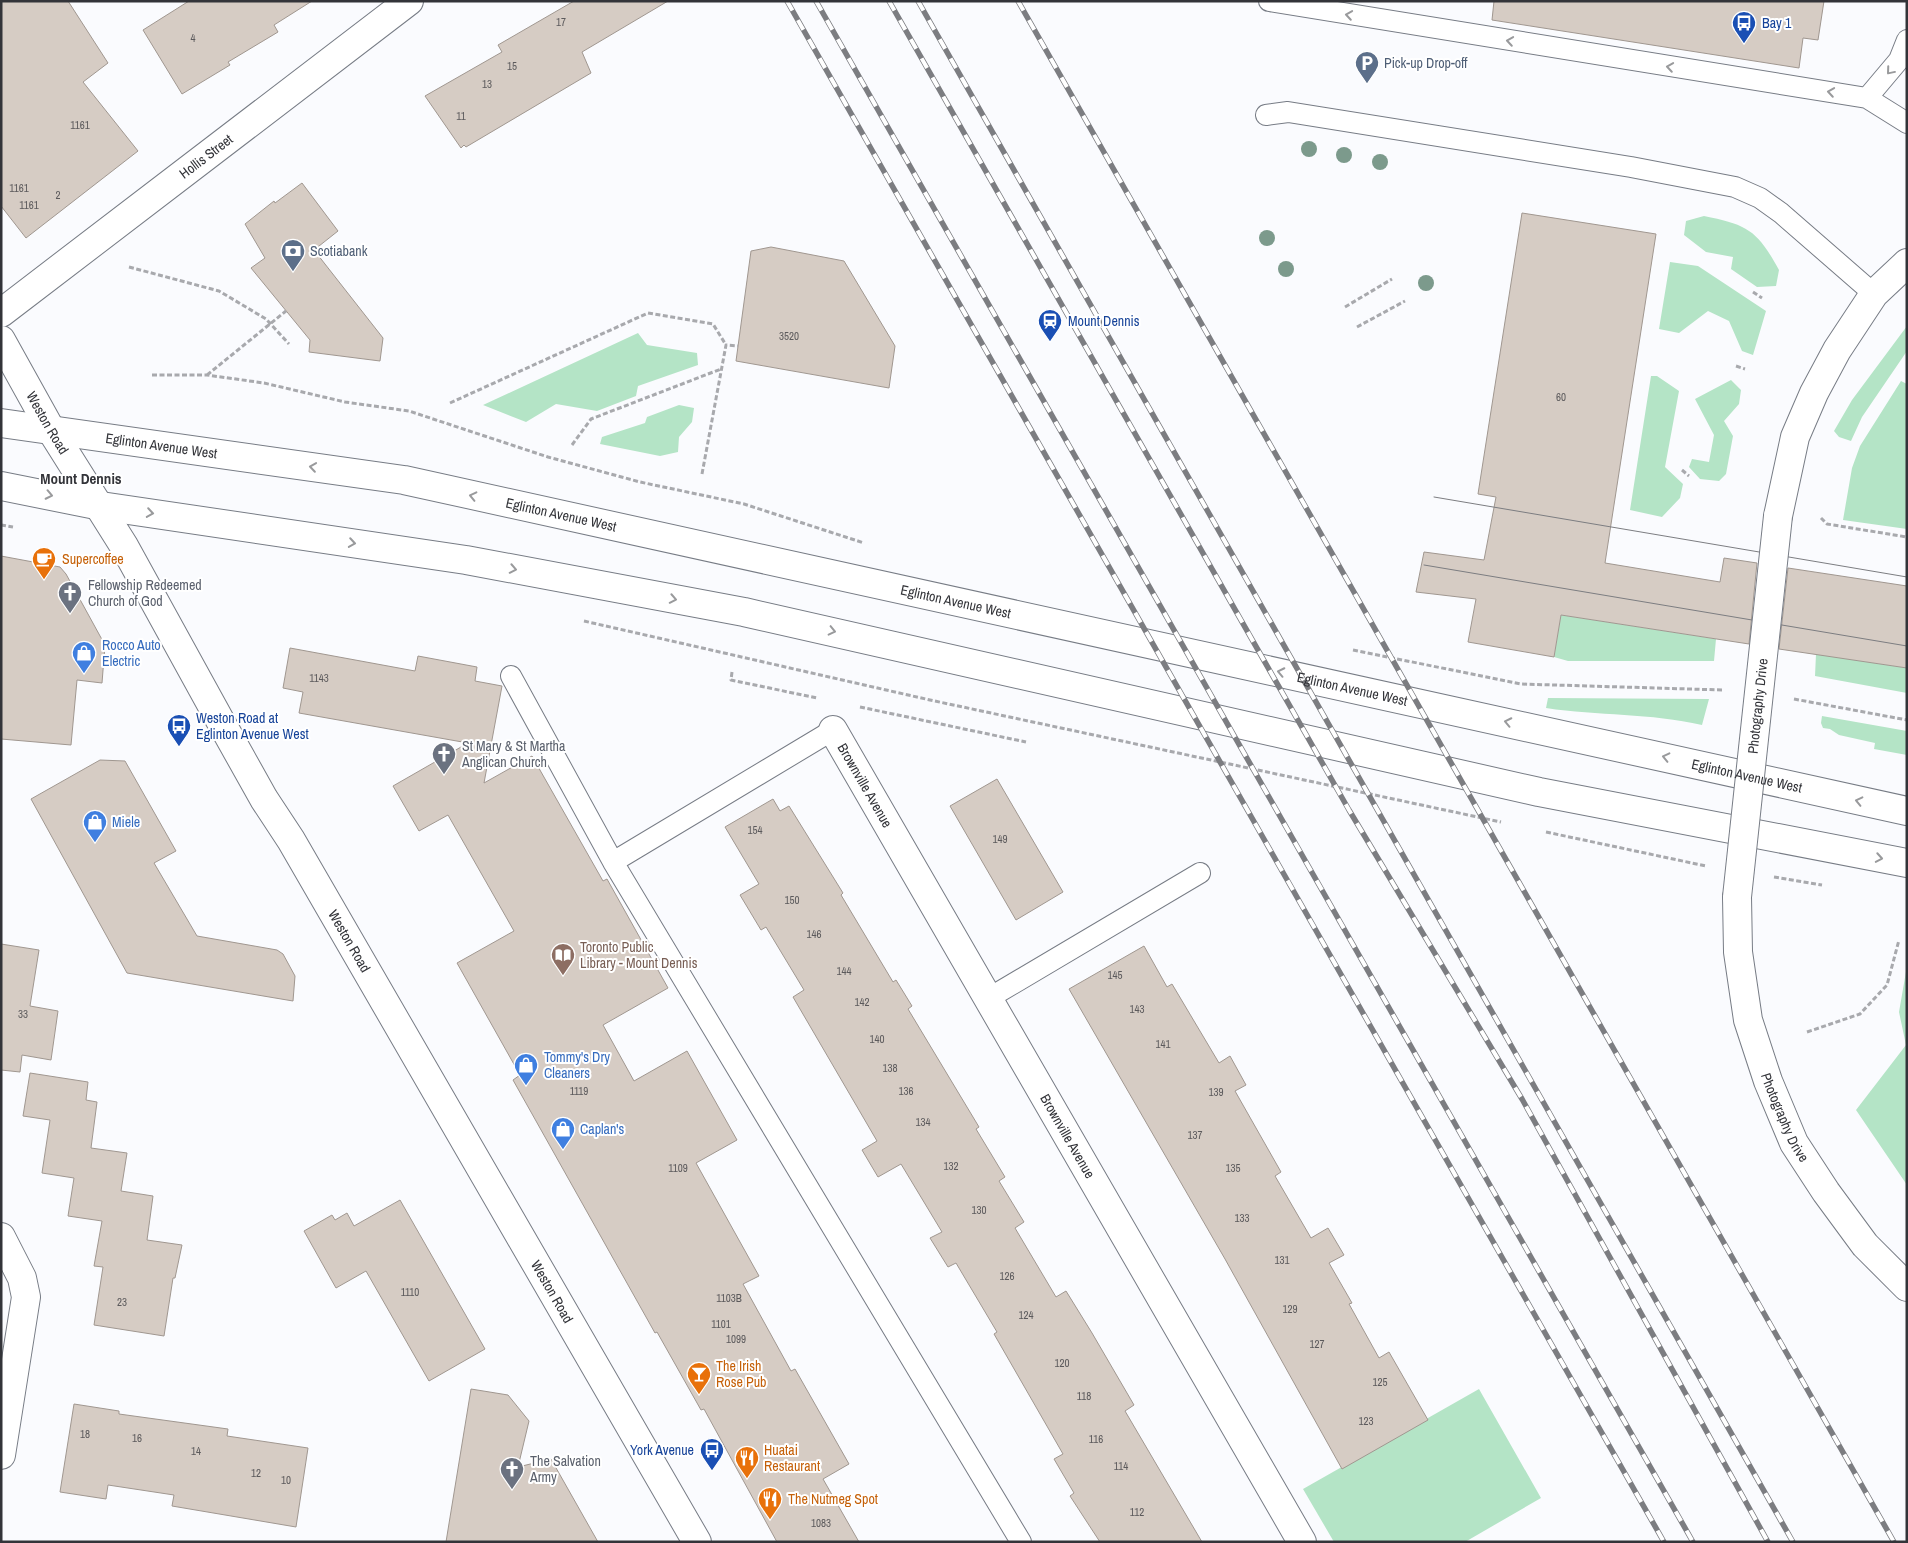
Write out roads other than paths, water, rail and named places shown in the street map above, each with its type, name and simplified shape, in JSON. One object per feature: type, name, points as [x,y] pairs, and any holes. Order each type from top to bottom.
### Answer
[{"type":"main road","name":"Hollis Street","points":[[1,313],[409,1]]},
{"type":"main road","name":"Photography Drive","points":[[1907,263],[1874,294],[1837,350],[1798,426],[1789,456],[1778,516],[1737,898],[1738,952],[1748,1020],[1768,1081],[1794,1143],[1826,1192],[1865,1245],[1907,1287]]},
{"type":"main road","name":"Weston Road","points":[[1,340],[51,430],[101,506],[260,790],[291,840],[697,1542]]},
{"type":"main road","name":"Eglinton Avenue West","points":[[1,423],[404,480],[1907,810]]},
{"type":"main road","points":[[1,486],[101,506],[466,560],[744,612],[1539,792],[1907,863]]},
{"type":"main road","name":"Brownville Avenue","points":[[833,730],[1302,1542]]},
{"type":"main road","points":[[1,1237],[22,1278],[26,1297],[1,1456]]},
{"type":"lane","points":[[1269,1],[1867,98],[1907,123]]},
{"type":"lane","points":[[1867,98],[1899,60],[1907,40]]},
{"type":"lane","points":[[1266,115],[1288,112],[1631,167],[1736,187],[1760,198],[1781,213],[1874,294]]},
{"type":"lane","points":[[511,676],[614,862],[1021,1542]]},
{"type":"lane","points":[[614,862],[833,730]]},
{"type":"lane","points":[[989,998],[1200,873]]},
{"type":"tram line","points":[[1434,497],[1907,577]]},
{"type":"tram line","points":[[1424,565],[1907,646]]},
{"type":"railway","points":[[787,1],[1664,1542]]},
{"type":"railway","points":[[816,1],[1693,1542]]},
{"type":"railway","points":[[889,1],[1349,810],[1522,1099],[1768,1542]]},
{"type":"railway","points":[[918,1],[1793,1542]]},
{"type":"railway","points":[[1018,1],[1894,1542]]},
{"type":"place","name":"Bay 1","points":[[1744,44]]},
{"type":"place","name":"Pick-up Drop-off","points":[[1367,84]]},
{"type":"place","name":"Scotiabank","points":[[293,272]]},
{"type":"place","name":"Mount Dennis","points":[[1050,342]]},
{"type":"place","name":"Supercoffee","points":[[44,580]]},
{"type":"place","name":"Fellowship Redeemed Church of God","points":[[70,614]]},
{"type":"place","name":"Rocco Auto Electric","points":[[84,674]]},
{"type":"place","name":"Weston Road at Eglinton Avenue West","points":[[179,747]]},
{"type":"place","name":"St Mary & St Martha Anglican Church","points":[[444,775]]},
{"type":"place","name":"Miele","points":[[95,843]]},
{"type":"place","name":"Toronto Public Library - Mount Dennis","points":[[563,976]]},
{"type":"place","name":"Tommy's Dry Cleaners","points":[[526,1086]]},
{"type":"place","name":"Caplan's","points":[[563,1150]]},
{"type":"place","name":"The Irish Rose Pub","points":[[699,1395]]},
{"type":"place","name":"York Avenue","points":[[712,1471]]},
{"type":"place","name":"Huatai Restaurant","points":[[747,1479]]},
{"type":"place","name":"The Salvation Army","points":[[512,1490]]},
{"type":"place","name":"The Nutmeg Spot","points":[[770,1520]]},
{"type":"district","name":"Mount Dennis","points":[[81,479]]}]
